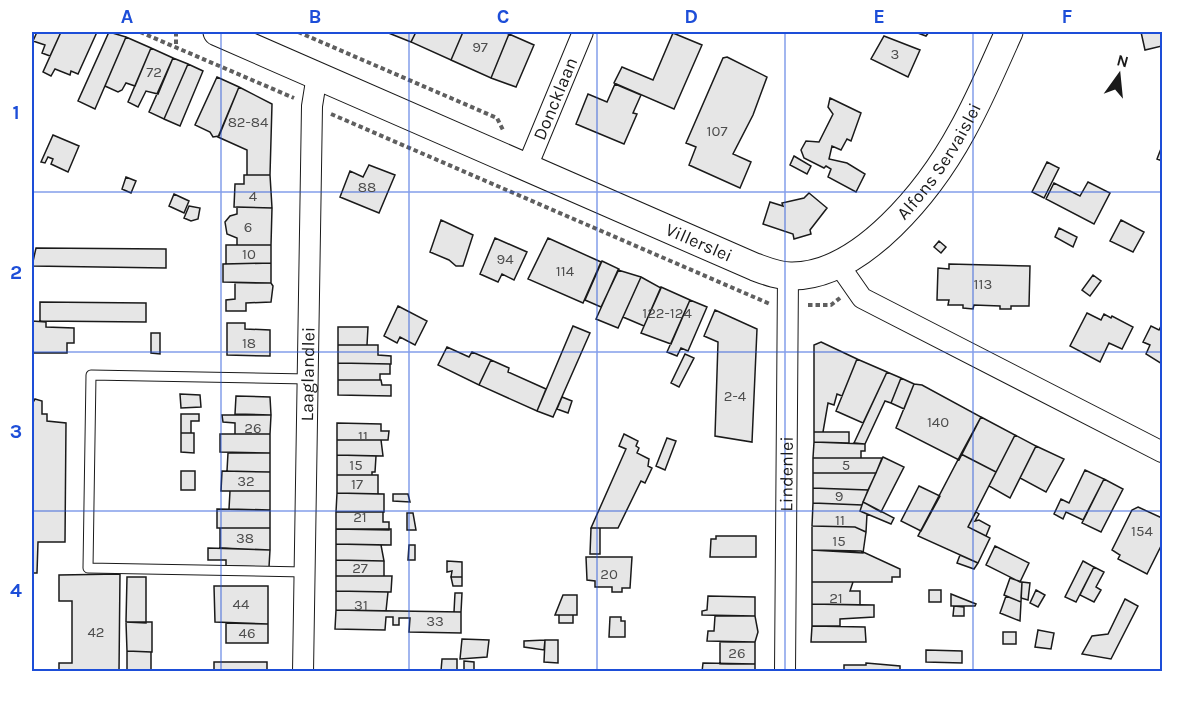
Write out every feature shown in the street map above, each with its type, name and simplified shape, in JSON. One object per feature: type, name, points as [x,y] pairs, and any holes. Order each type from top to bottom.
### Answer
[{"type":"street","name":"Villerslei","points":[[217,32],[755,267],[788,276],[803,275],[839,265]]},
{"type":"street","name":"Doncklaan","points":[[527,167],[583,32]]},
{"type":"street","name":"Alfons Servaislei","points":[[839,265],[876,239],[916,198],[941,164],[967,121],[1009,32]]},
{"type":"street","name":"Laaglandlei","points":[[303,672],[312,106],[317,75]]},
{"type":"street","points":[[839,265],[862,298],[1162,453]]},
{"type":"street","name":"Lindenlei","points":[[785,672],[788,276]]},
{"type":"lane","points":[[305,572],[88,568],[88,557],[91,375],[308,379]]},
{"type":"path","points":[[140,32],[752,298],[769,304],[788,306],[831,305],[855,288]]},
{"type":"path","points":[[176,32],[176,47]]},
{"type":"path","points":[[298,32],[497,118],[506,135]]},
{"type":"building","points":[[37,32],[61,32],[50,56],[42,53],[45,45],[33,41]]},
{"type":"building","points":[[61,32],[97,32],[78,74],[71,71],[70,75],[55,69],[51,76],[43,72]]},
{"type":"building","points":[[109,32],[126,37],[95,109],[78,101]]},
{"type":"building","points":[[386,32],[416,32],[411,42]]},
{"type":"building","points":[[416,32],[463,32],[451,60],[411,42]]},
{"type":"building","points":[[463,32],[509,34],[491,78],[451,60]]},
{"type":"building","points":[[915,32],[929,32],[926,36]]},
{"type":"building","points":[[1141,32],[1162,32],[1162,46],[1145,50]]},
{"type":"building","points":[[673,33],[702,45],[674,109],[614,83],[622,67],[653,80]]},
{"type":"building","points":[[509,34],[534,45],[516,87],[491,78]]},
{"type":"building","points":[[884,36],[920,50],[908,77],[871,59]]},
{"type":"building","points":[[126,37],[151,48],[135,86],[126,83],[118,92],[105,86]]},
{"type":"building","points":[[151,48],[173,58],[158,94],[146,91],[138,107],[128,102]]},
{"type":"building","points":[[727,57],[767,77],[753,115],[733,154],[751,162],[740,188],[689,165],[696,147],[686,143],[723,58]]},
{"type":"building","points":[[173,58],[188,64],[164,119],[149,112]]},
{"type":"building","points":[[188,64],[203,71],[180,126],[164,119]]},
{"type":"building","points":[[217,77],[239,87],[219,136],[213,137],[210,132],[195,125]]},
{"type":"building","points":[[615,84],[641,95],[633,113],[637,114],[624,144],[576,124],[588,94],[607,102]]},
{"type":"building","points":[[239,87],[272,104],[270,175],[247,175],[247,150],[218,137]]},
{"type":"building","points":[[830,98],[861,113],[851,141],[847,139],[841,150],[832,146],[829,159],[847,163],[865,174],[856,192],[828,177],[831,169],[804,158],[801,150],[806,141],[819,142],[833,114],[828,107]]},
{"type":"building","points":[[53,135],[79,146],[68,172],[51,164],[53,159],[48,157],[45,163],[41,162]]},
{"type":"building","points":[[1162,146],[1162,161],[1157,159]]},
{"type":"building","points":[[794,156],[811,166],[807,174],[790,165]]},
{"type":"building","points":[[1047,162],[1059,168],[1044,198],[1032,192]]},
{"type":"building","points":[[369,165],[395,175],[379,213],[340,197],[350,171],[363,177]]},
{"type":"building","points":[[244,175],[270,175],[272,208],[234,207],[235,184],[244,184]]},
{"type":"building","points":[[126,177],[136,181],[131,193],[122,189]]},
{"type":"building","points":[[1088,182],[1110,193],[1094,224],[1046,199],[1054,183],[1080,196]]},
{"type":"building","points":[[809,193],[827,208],[810,230],[811,234],[794,239],[793,234],[763,224],[770,202],[783,206],[782,203],[804,198]]},
{"type":"building","points":[[174,194],[189,201],[184,213],[169,206]]},
{"type":"building","points":[[189,206],[200,208],[198,219],[191,221],[184,218]]},
{"type":"building","points":[[237,207],[272,208],[271,245],[237,245],[237,238],[227,234],[225,222],[230,216],[237,214]]},
{"type":"building","points":[[441,220],[473,235],[463,266],[456,266],[449,260],[430,252]]},
{"type":"building","points":[[1121,220],[1144,232],[1133,252],[1110,241]]},
{"type":"building","points":[[1059,228],[1077,237],[1073,247],[1055,237]]},
{"type":"building","points":[[495,238],[527,252],[514,280],[502,274],[498,282],[480,274]]},
{"type":"building","points":[[548,238],[601,262],[583,303],[528,279]]},
{"type":"building","points":[[939,241],[946,247],[941,253],[934,247]]},
{"type":"building","points":[[226,245],[271,245],[271,263],[226,264]]},
{"type":"building","points":[[36,248],[166,249],[166,268],[32,266]]},
{"type":"building","points":[[602,261],[619,269],[601,307],[585,300]]},
{"type":"building","points":[[271,263],[271,283],[223,282],[223,264]]},
{"type":"building","points":[[949,264],[1030,266],[1029,306],[1011,306],[1011,309],[1000,309],[1000,306],[974,305],[973,309],[963,308],[963,305],[948,305],[949,300],[937,300],[938,268],[949,269]]},
{"type":"building","points":[[618,270],[641,277],[618,328],[596,319]]},
{"type":"building","points":[[1093,275],[1101,281],[1090,296],[1082,290]]},
{"type":"building","points":[[641,277],[661,288],[644,326],[623,317]]},
{"type":"building","points":[[235,283],[271,283],[273,286],[271,302],[246,303],[246,311],[226,311],[226,300],[235,299]]},
{"type":"building","points":[[661,287],[690,300],[671,344],[641,333]]},
{"type":"building","points":[[690,300],[707,307],[688,351],[681,348],[677,356],[667,352]]},
{"type":"building","points":[[40,302],[146,303],[146,322],[40,321]]},
{"type":"building","points":[[398,306],[427,321],[415,345],[400,337],[397,343],[384,336]]},
{"type":"building","points":[[715,310],[757,329],[752,442],[715,436],[718,342],[704,336]]},
{"type":"building","points":[[1087,313],[1101,320],[1104,314],[1111,318],[1112,316],[1133,327],[1122,349],[1109,343],[1100,362],[1070,346]]},
{"type":"building","points":[[32,321],[46,322],[46,327],[74,328],[74,343],[67,343],[67,353],[33,353]]},
{"type":"building","points":[[227,323],[245,323],[245,329],[270,330],[270,356],[227,355]]},
{"type":"building","points":[[1162,324],[1162,364],[1146,354],[1150,345],[1143,342],[1151,326],[1159,330]]},
{"type":"building","points":[[573,326],[590,333],[553,417],[537,411]]},
{"type":"building","points":[[338,327],[368,327],[367,345],[338,345]]},
{"type":"building","points":[[151,333],[160,333],[160,354],[151,353]]},
{"type":"building","points":[[821,342],[857,359],[842,396],[837,394],[834,405],[828,403],[823,432],[814,432],[814,345]]},
{"type":"building","points":[[338,345],[378,345],[378,355],[391,356],[391,364],[338,363]]},
{"type":"building","points":[[447,347],[469,357],[472,352],[491,360],[479,385],[438,365]]},
{"type":"building","points":[[685,354],[694,358],[679,387],[671,383]]},
{"type":"building","points":[[857,359],[887,372],[863,423],[836,411]]},
{"type":"building","points":[[491,360],[509,368],[508,372],[546,389],[537,411],[479,385]]},
{"type":"building","points":[[338,363],[390,364],[390,374],[380,374],[380,380],[338,380]]},
{"type":"building","points":[[887,372],[901,378],[891,403],[885,401],[865,444],[854,443]]},
{"type":"building","points":[[901,378],[914,384],[904,409],[891,403]]},
{"type":"building","points":[[338,380],[381,380],[382,385],[391,385],[391,396],[338,395]]},
{"type":"building","points":[[914,384],[922,385],[981,417],[959,460],[896,428]]},
{"type":"building","points":[[180,394],[200,395],[201,407],[181,408]]},
{"type":"building","points":[[236,396],[270,397],[271,415],[235,414]]},
{"type":"building","points":[[562,397],[572,401],[568,413],[557,409]]},
{"type":"building","points":[[35,399],[42,401],[42,414],[47,414],[47,421],[66,423],[65,542],[38,542],[37,573],[32,573],[32,404]]},
{"type":"building","points":[[181,414],[199,414],[199,421],[191,421],[191,433],[181,433]]},
{"type":"building","points":[[222,415],[271,415],[270,434],[235,434],[235,423],[223,422]]},
{"type":"building","points":[[981,417],[1015,435],[996,472],[961,454]]},
{"type":"building","points":[[337,423],[381,424],[381,431],[389,431],[388,440],[337,440]]},
{"type":"building","points":[[814,432],[849,432],[849,443],[814,442]]},
{"type":"building","points":[[181,433],[194,433],[194,453],[181,452]]},
{"type":"building","points":[[220,434],[270,434],[270,453],[220,452]]},
{"type":"building","points":[[624,434],[638,441],[637,453],[649,459],[648,466],[652,468],[645,483],[641,481],[618,528],[591,528],[626,449],[619,446]]},
{"type":"building","points":[[1015,435],[1036,446],[1010,498],[989,486]]},
{"type":"building","points":[[667,438],[676,441],[665,470],[656,466]]},
{"type":"building","points":[[337,440],[381,440],[383,456],[337,455]]},
{"type":"building","points":[[814,442],[865,444],[865,451],[861,451],[861,458],[813,458]]},
{"type":"building","points":[[1036,446],[1064,459],[1046,492],[1020,478]]},
{"type":"building","points":[[228,453],[270,453],[270,472],[227,471]]},
{"type":"building","points":[[961,454],[996,472],[968,527],[990,538],[978,563],[918,536]]},
{"type":"building","points":[[337,455],[376,456],[375,472],[372,472],[372,475],[337,475]]},
{"type":"building","points":[[883,457],[904,467],[881,512],[863,502]]},
{"type":"building","points":[[813,458],[882,458],[876,473],[813,473]]},
{"type":"building","points":[[1085,470],[1104,479],[1083,520],[1066,512],[1063,519],[1054,514],[1061,499],[1069,503]]},
{"type":"building","points":[[181,471],[195,471],[195,490],[181,490]]},
{"type":"building","points":[[222,471],[270,472],[270,491],[221,491]]},
{"type":"building","points":[[813,473],[876,473],[868,490],[813,488]]},
{"type":"building","points":[[337,475],[378,475],[378,494],[337,493]]},
{"type":"building","points":[[1104,479],[1123,489],[1101,532],[1082,523]]},
{"type":"building","points":[[919,486],[940,496],[921,531],[901,521]]},
{"type":"building","points":[[813,488],[868,490],[862,505],[813,503]]},
{"type":"building","points":[[230,491],[270,491],[270,510],[229,509]]},
{"type":"building","points":[[337,493],[384,494],[384,512],[336,512]]},
{"type":"building","points":[[393,494],[408,494],[410,502],[393,501]]},
{"type":"building","points":[[863,502],[894,518],[891,524],[860,511]]},
{"type":"building","points":[[813,503],[862,505],[860,511],[867,514],[866,532],[855,527],[812,526]]},
{"type":"building","points":[[1138,507],[1162,518],[1162,544],[1147,574],[1118,559],[1120,555],[1112,550],[1132,510]]},
{"type":"building","points":[[217,509],[270,510],[270,528],[217,528]]},
{"type":"building","points":[[336,512],[383,512],[383,522],[389,522],[389,530],[336,529]]},
{"type":"building","points":[[976,512],[979,514],[975,521],[979,520],[990,526],[986,536],[968,527]]},
{"type":"building","points":[[407,513],[413,513],[416,530],[407,530]]},
{"type":"building","points":[[812,526],[855,527],[866,532],[863,553],[812,550]]},
{"type":"building","points":[[220,528],[270,528],[270,550],[220,548]]},
{"type":"building","points":[[591,528],[600,528],[600,554],[590,554]]},
{"type":"building","points":[[336,529],[391,529],[391,545],[336,544]]},
{"type":"building","points":[[716,536],[756,536],[756,557],[710,557],[711,539],[716,539]]},
{"type":"building","points":[[336,544],[381,545],[384,561],[336,560]]},
{"type":"building","points":[[409,545],[415,545],[415,560],[408,560]]},
{"type":"building","points":[[995,546],[1029,563],[1020,582],[986,565]]},
{"type":"building","points":[[208,548],[270,550],[269,567],[226,566],[226,560],[208,560]]},
{"type":"building","points":[[812,550],[861,551],[900,569],[900,577],[892,577],[892,582],[812,582]]},
{"type":"building","points":[[960,555],[978,563],[974,569],[957,563]]},
{"type":"building","points":[[586,557],[632,557],[630,588],[622,588],[622,592],[612,592],[612,587],[595,587],[595,581],[587,580]]},
{"type":"building","points":[[336,560],[384,561],[384,576],[336,576]]},
{"type":"building","points":[[447,561],[462,562],[462,577],[451,577],[452,571],[447,572]]},
{"type":"building","points":[[1083,561],[1094,567],[1076,602],[1065,597]]},
{"type":"building","points":[[1094,567],[1104,572],[1096,587],[1101,590],[1094,602],[1080,595]]},
{"type":"building","points":[[120,574],[119,672],[59,672],[59,663],[72,663],[72,601],[59,601],[59,575]]},
{"type":"building","points":[[336,576],[392,576],[391,592],[336,591]]},
{"type":"building","points":[[127,577],[146,577],[146,623],[126,622]]},
{"type":"building","points":[[451,577],[462,577],[462,586],[453,586]]},
{"type":"building","points":[[1010,578],[1022,582],[1021,602],[1004,595]]},
{"type":"building","points":[[812,582],[853,582],[850,591],[860,591],[860,605],[812,604]]},
{"type":"building","points":[[1022,582],[1030,583],[1028,600],[1021,598]]},
{"type":"building","points":[[214,586],[268,586],[268,624],[215,622]]},
{"type":"building","points":[[929,590],[941,590],[941,602],[929,602]]},
{"type":"building","points":[[1036,590],[1045,595],[1038,607],[1030,603]]},
{"type":"building","points":[[336,591],[388,592],[386,611],[336,610]]},
{"type":"building","points":[[455,593],[462,593],[461,612],[454,612]]},
{"type":"building","points":[[951,594],[976,604],[975,606],[951,606]]},
{"type":"building","points":[[563,595],[577,595],[577,615],[555,615]]},
{"type":"building","points":[[708,596],[755,597],[755,616],[702,615],[702,611],[707,610]]},
{"type":"building","points":[[1006,596],[1021,602],[1020,621],[1000,613]]},
{"type":"building","points":[[1125,599],[1138,606],[1111,659],[1082,654],[1092,636],[1108,634]]},
{"type":"building","points":[[812,604],[874,605],[874,617],[840,619],[840,626],[812,626]]},
{"type":"building","points":[[954,606],[964,607],[964,616],[953,616]]},
{"type":"building","points":[[336,610],[461,612],[461,633],[409,632],[410,618],[399,618],[399,625],[393,625],[393,617],[386,617],[385,630],[335,629]]},
{"type":"building","points":[[559,615],[573,615],[573,623],[559,623]]},
{"type":"building","points":[[715,616],[755,616],[758,632],[755,642],[707,641],[708,631],[714,631]]},
{"type":"building","points":[[610,617],[621,617],[621,621],[625,621],[625,637],[609,637]]},
{"type":"building","points":[[126,622],[152,622],[152,652],[127,651]]},
{"type":"building","points":[[226,623],[268,624],[268,643],[226,643]]},
{"type":"building","points":[[812,626],[865,627],[866,642],[811,642]]},
{"type":"building","points":[[1038,630],[1054,633],[1051,649],[1035,647]]},
{"type":"building","points":[[1003,632],[1016,632],[1016,644],[1003,644]]},
{"type":"building","points":[[462,639],[489,640],[487,657],[460,659]]},
{"type":"building","points":[[545,640],[558,640],[558,663],[544,662]]},
{"type":"building","points":[[545,640],[544,650],[524,647],[524,641]]},
{"type":"building","points":[[720,642],[755,642],[755,664],[720,664]]},
{"type":"building","points":[[926,650],[962,651],[962,663],[926,662]]},
{"type":"building","points":[[127,651],[151,652],[151,672],[127,672]]},
{"type":"building","points":[[442,659],[457,659],[457,671],[441,671]]},
{"type":"building","points":[[464,661],[474,662],[474,671],[464,671]]},
{"type":"building","points":[[214,662],[267,662],[267,672],[214,672]]},
{"type":"building","points":[[703,663],[755,664],[755,672],[702,672]]},
{"type":"building","points":[[866,663],[900,666],[900,672],[844,672],[844,665],[866,665]]}]
